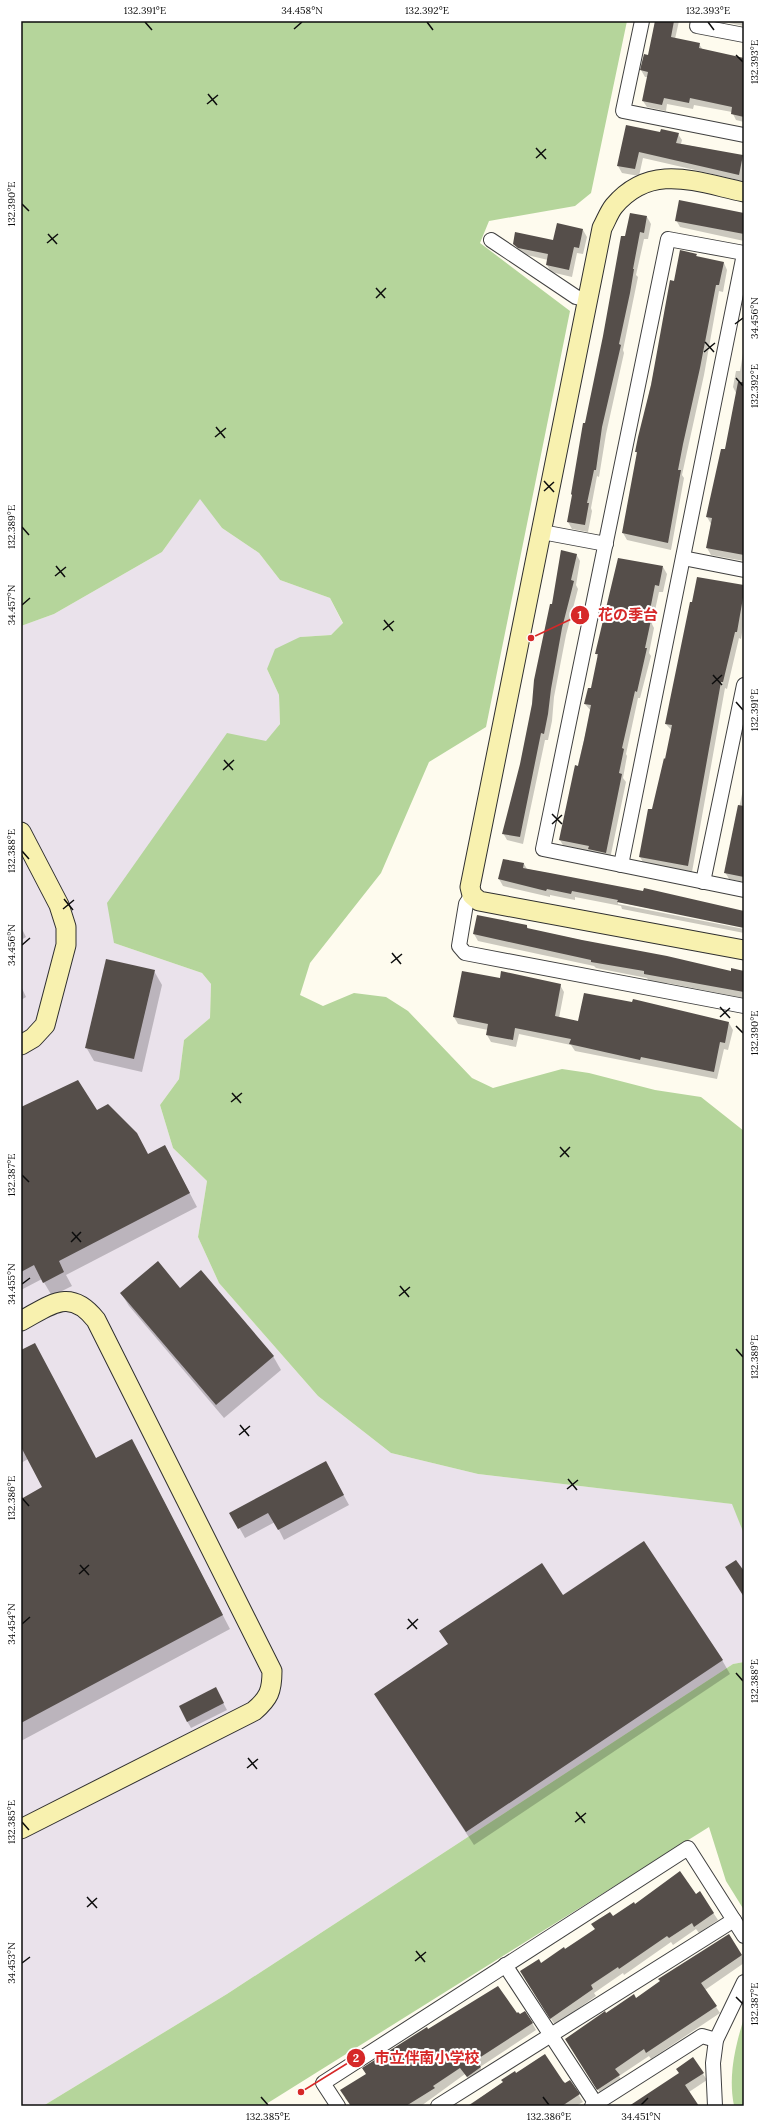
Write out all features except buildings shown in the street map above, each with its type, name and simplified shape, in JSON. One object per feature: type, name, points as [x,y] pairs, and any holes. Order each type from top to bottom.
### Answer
[{"type":"street","points":[[642,21],[623,111],[744,135]]},
{"type":"street","points":[[698,21],[697,26],[744,35]]},
{"type":"street","points":[[744,192],[674,177],[649,180],[629,193],[614,207],[602,228],[470,887],[472,895],[479,900],[744,950]]},
{"type":"street","points":[[621,865],[744,254],[668,239],[543,849],[621,865],[704,882],[744,890]]},
{"type":"street","points":[[491,240],[576,296],[588,300]]},
{"type":"street","points":[[542,532],[606,544]]},
{"type":"street","points":[[683,558],[744,570]]},
{"type":"street","points":[[704,882],[744,685]]},
{"type":"street","points":[[21,832],[59,905],[66,927],[66,945],[46,1025],[33,1038],[21,1045]]},
{"type":"street","points":[[472,895],[466,904],[459,946],[465,953],[744,1006]]},
{"type":"street","points":[[21,1321],[54,1304],[66,1300],[87,1308],[96,1320],[272,1671],[272,1687],[264,1702],[254,1711],[21,1829]]},
{"type":"street","points":[[338,2106],[323,2083],[505,1964],[688,1848],[744,1936]]},
{"type":"street","points":[[438,2106],[734,1920]]},
{"type":"street","points":[[505,1964],[551,2034],[594,2105],[702,2036],[716,2040]]},
{"type":"street","points":[[715,2106],[713,2063],[716,2040],[744,1982]]},
{"type":"shaded area","points":[[200,498],[222,528],[259,553],[280,580],[330,598],[343,624],[331,635],[300,637],[267,669],[279,695],[280,724],[114,943],[202,973],[211,984],[210,1018],[184,1040],[179,1079],[160,1105],[173,1148],[207,1181],[198,1237],[219,1283],[318,1396],[391,1453],[478,1474],[733,1504],[744,1534],[744,1662],[733,1664],[227,1994],[43,2106],[21,2106],[21,626],[54,614],[162,552]]},
{"type":"green space","points":[[21,21],[627,21],[591,193],[575,206],[489,221],[480,243],[570,311],[486,727],[429,762],[381,873],[310,963],[300,995],[323,1006],[354,993],[386,997],[408,1011],[472,1078],[493,1088],[562,1069],[589,1073],[655,1090],[701,1097],[744,1131],[744,1534],[732,1504],[478,1474],[391,1453],[318,1396],[219,1283],[198,1237],[207,1181],[173,1148],[160,1105],[179,1079],[184,1040],[210,1018],[211,984],[202,973],[114,943],[107,903],[227,733],[266,741],[280,724],[279,695],[267,669],[275,649],[300,637],[331,635],[343,623],[330,598],[280,580],[259,553],[222,528],[200,499],[162,552],[54,614],[21,626]]},
{"type":"green space","points":[[744,1662],[744,1910],[726,1881],[709,1827],[263,2106],[43,2106],[227,1994],[733,1664]]},
{"type":"green space","points":[[744,2018],[744,2106],[734,2106],[732,2095],[733,2062]]},
{"type":"place","name":"花の季台","points":[[531,638]]},
{"type":"place","name":"市立伴南小学校","points":[[301,2092]]}]
